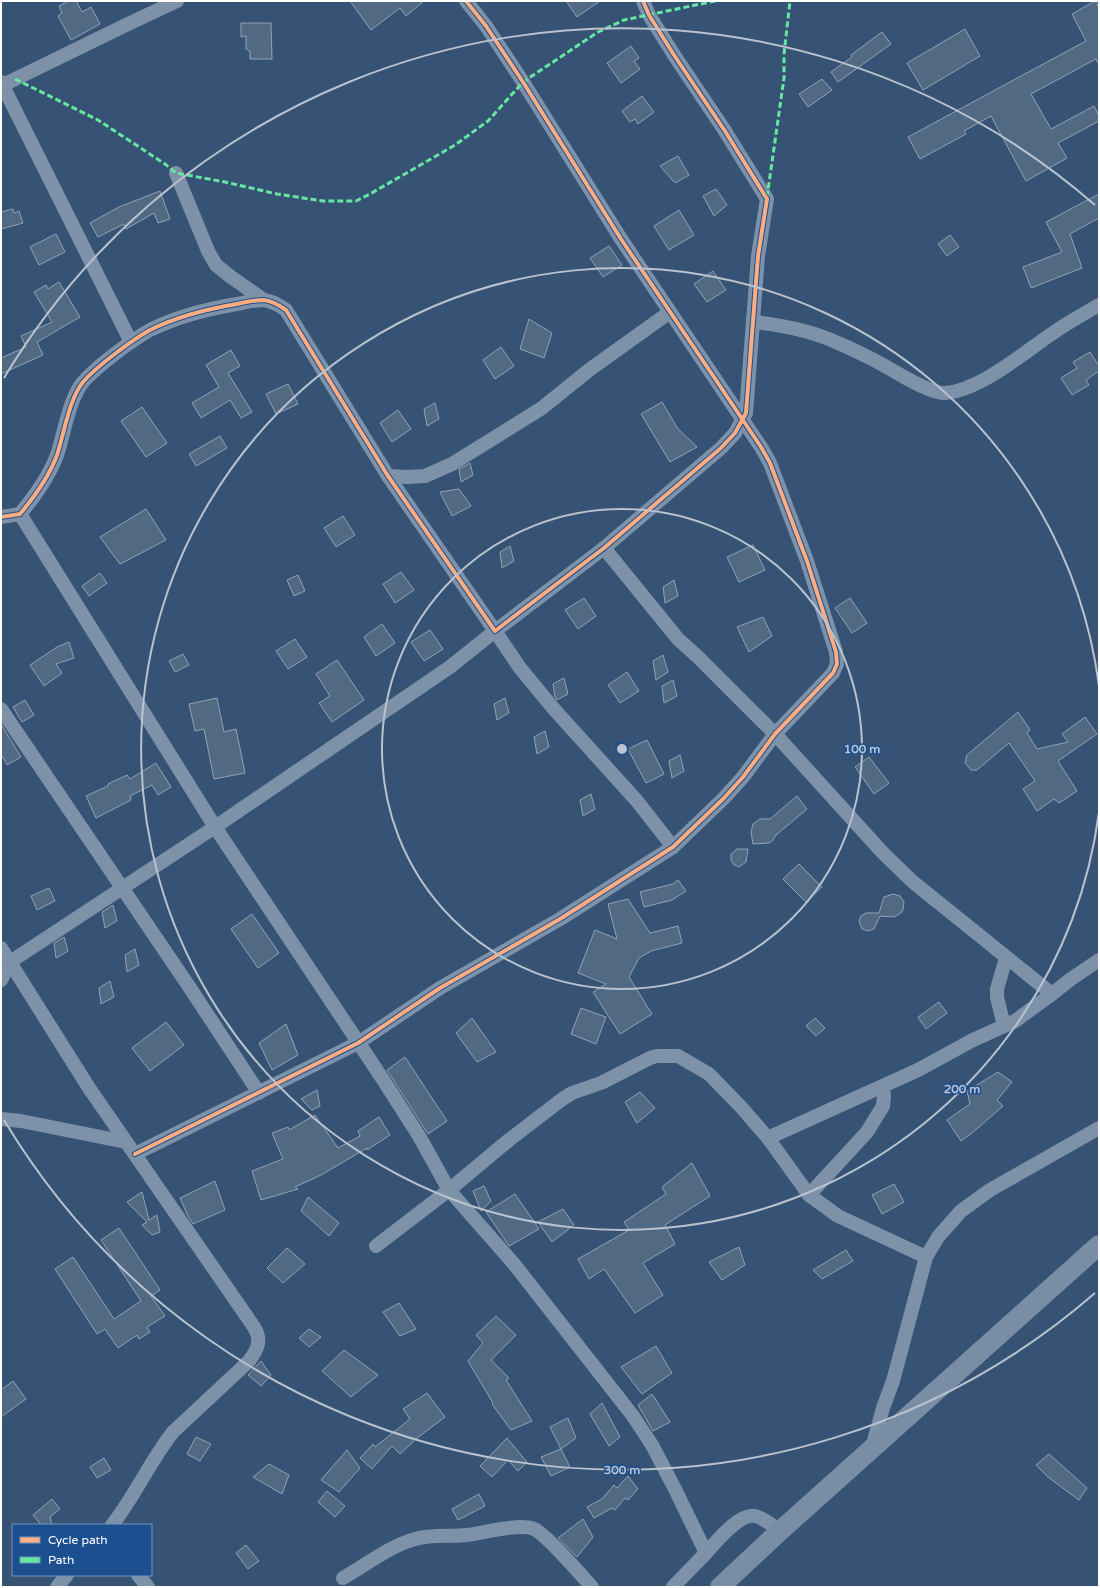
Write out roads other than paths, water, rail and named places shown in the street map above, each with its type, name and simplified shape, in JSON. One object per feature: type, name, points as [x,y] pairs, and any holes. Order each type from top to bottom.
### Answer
[{"type":"main road","points":[[720,1587],[780,1531],[1099,1245]]},
{"type":"street","points":[[131,342],[2,84],[177,1]]},
{"type":"street","points":[[135,1154],[358,1043],[440,988],[560,919],[673,847],[743,778],[775,734],[833,673],[837,664],[836,652],[807,561],[762,447],[621,239],[523,82],[486,26],[466,1]]},
{"type":"street","points":[[1,980],[10,962],[214,827],[450,667],[604,548],[721,448],[735,433],[743,420],[747,406],[758,256],[766,199],[725,131],[674,56],[649,15],[643,1]]},
{"type":"street","points":[[176,173],[208,251],[216,265],[264,300],[276,303],[286,310],[388,476],[520,668],[553,708],[637,801],[673,847]]},
{"type":"street","points":[[1,517],[20,514],[39,491],[56,456],[73,402],[83,382],[96,370],[131,342],[150,330],[206,309],[264,300]]},
{"type":"street","points":[[753,322],[807,331],[837,342],[923,387],[944,393],[984,380],[1061,327],[1099,305]]},
{"type":"street","points":[[388,476],[425,476],[452,464],[542,408],[589,370],[670,312]]},
{"type":"street","points":[[20,514],[214,827],[384,1080],[419,1136],[449,1190],[514,1264],[633,1416],[652,1445],[706,1553]]},
{"type":"street","points":[[604,548],[678,639],[775,734],[883,853],[913,882],[1052,994]]},
{"type":"street","points":[[1,709],[188,985],[259,1093]]},
{"type":"street","points":[[1,948],[89,1088],[258,1333],[258,1348],[249,1361],[173,1432],[163,1445],[139,1487],[113,1524]]},
{"type":"street","points":[[1004,1026],[997,997],[997,989],[1006,958]]},
{"type":"street","points":[[768,1138],[883,1087],[973,1040],[1004,1026],[1027,1013],[1071,978],[1099,960]]},
{"type":"street","points":[[376,1246],[449,1190],[509,1140],[572,1093],[601,1083],[650,1058],[657,1056],[678,1056],[709,1074],[741,1107],[768,1138],[809,1195],[838,1216],[926,1257]]},
{"type":"street","points":[[809,1195],[867,1132],[883,1106],[883,1087]]},
{"type":"street","points":[[1,1118],[126,1142]]},
{"type":"street","points":[[872,1448],[883,1408],[893,1381],[926,1257],[938,1237],[960,1211],[990,1190],[1099,1128]]},
{"type":"street","points":[[673,1587],[735,1523],[744,1518],[754,1516],[762,1518],[780,1531]]},
{"type":"street","points":[[343,1578],[398,1546],[415,1539],[428,1536],[467,1535],[524,1527],[538,1532],[592,1587]]},
{"type":"street","points":[[57,1587],[65,1576]]},
{"type":"street","points":[[139,1576],[148,1587]]}]
